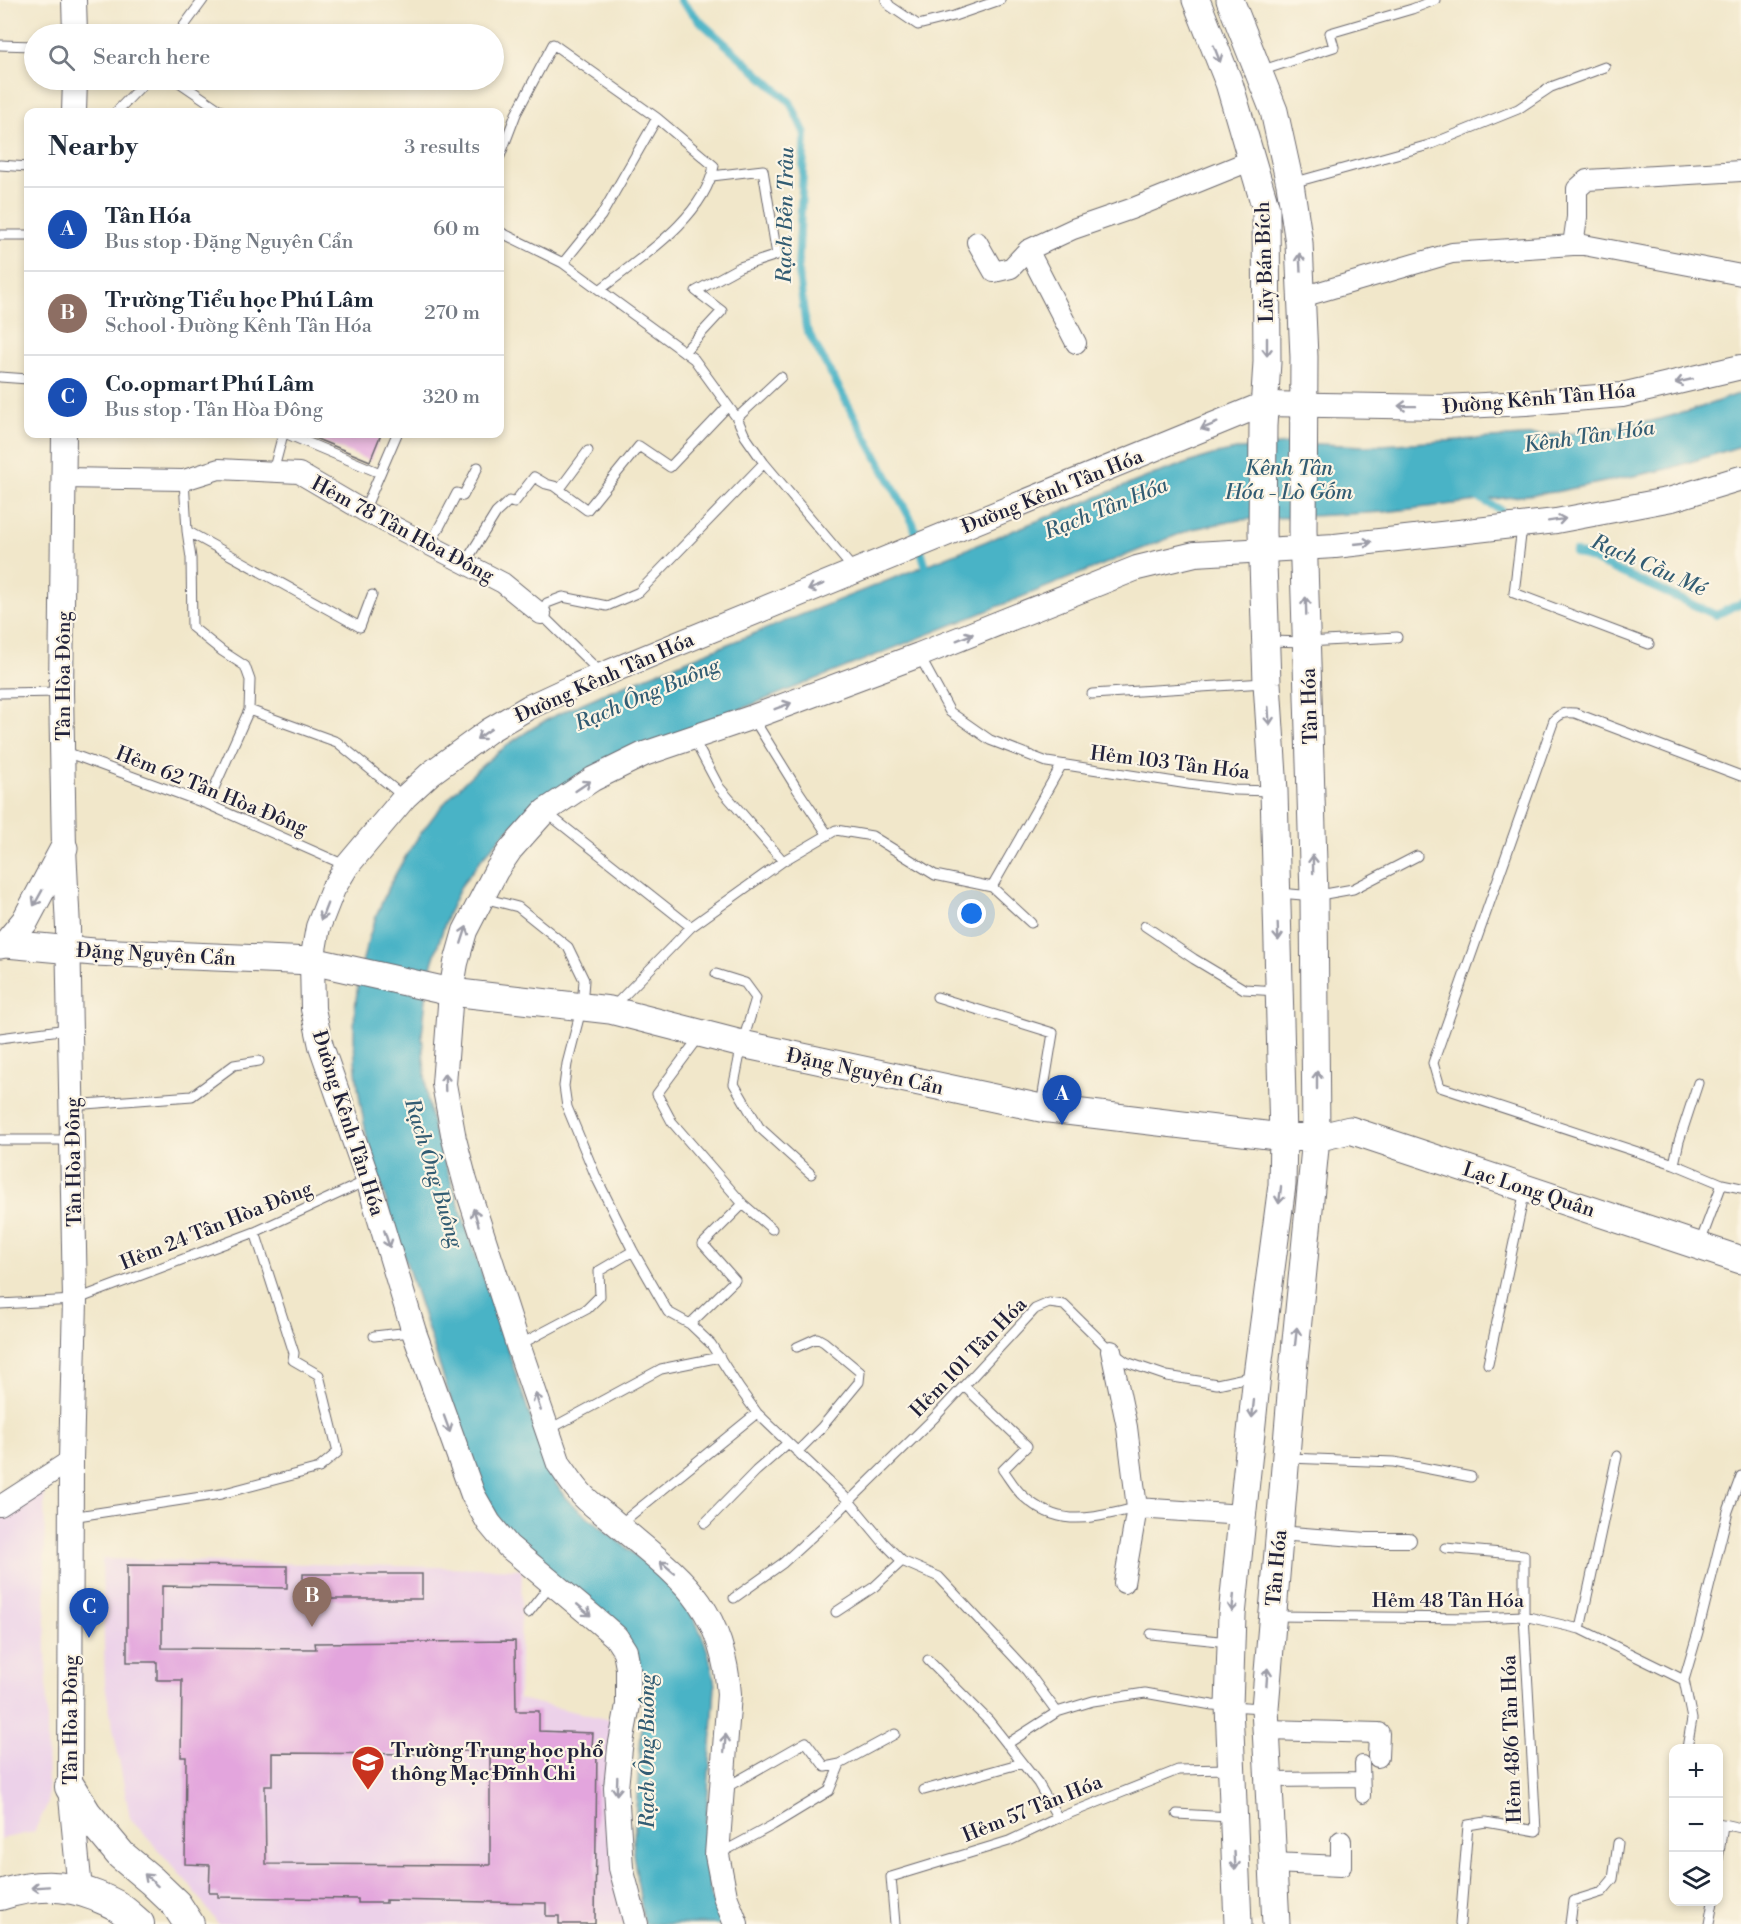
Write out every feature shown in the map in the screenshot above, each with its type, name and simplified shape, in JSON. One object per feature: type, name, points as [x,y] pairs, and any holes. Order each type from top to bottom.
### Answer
[{"type":"main road","name":"Lũy Bán Bích","points":[[1196,0],[1228,83],[1266,209],[1267,362],[1263,415],[1262,540]]},
{"type":"main road","name":"Lũy Bán Bích","points":[[1230,0],[1274,111],[1290,184],[1299,243],[1304,357],[1302,415],[1304,539]]},
{"type":"main road","name":"Tân Hóa","points":[[1276,1924],[1266,1719],[1285,1458],[1317,1138],[1314,896],[1304,539]]},
{"type":"main road","name":"Tân Hóa","points":[[1238,1924],[1229,1706],[1232,1615],[1257,1375],[1282,1185],[1280,991],[1274,791],[1267,683],[1262,540]]},
{"type":"main road","points":[[3,944],[29,914],[64,848]]},
{"type":"main road","name":"Đặng Nguyên Cẩn","points":[[3,944],[68,950],[312,961],[451,992],[610,1010],[742,1044],[1041,1108],[1282,1137]]},
{"type":"main road","name":"Lạc Long Quân","points":[[1282,1137],[1317,1138],[1350,1130],[1741,1260]]},
{"type":"main road","points":[[70,1787],[86,1813],[114,1847],[176,1904],[189,1924]]},
{"type":"main road","points":[[0,1895],[38,1886],[59,1886],[80,1890],[115,1905],[139,1924]]},
{"type":"street","points":[[74,0],[75,24]]},
{"type":"street","points":[[74,108],[75,90]]},
{"type":"street","points":[[977,242],[994,272],[1011,268],[1028,250],[1073,229],[1131,209],[1252,160]]},
{"type":"street","points":[[1574,245],[1577,189],[1587,180],[1741,171]]},
{"type":"street","points":[[1302,297],[1452,253],[1574,245],[1741,275]]},
{"type":"street","points":[[1028,250],[1076,344]]},
{"type":"street","name":"Đường Kênh Tân Hóa","points":[[636,1924],[621,1868],[616,1788],[628,1705],[628,1668],[625,1651],[616,1637],[508,1546],[489,1523],[473,1495],[414,1332],[369,1180],[321,1047],[313,1009],[312,961],[318,927],[333,889],[346,866],[405,797],[431,773],[490,730],[529,707],[602,674],[938,537],[1263,415],[1526,404],[1622,395],[1741,368]]},
{"type":"street","name":"Tân Hòa Đông","points":[[64,438],[61,692],[75,1300],[71,1460],[70,1787],[80,1890]]},
{"type":"street","name":"Hẻm 78 Tân Hòa Đông","points":[[63,478],[184,480],[219,469],[299,473],[364,512],[503,583],[541,614]]},
{"type":"street","points":[[736,1924],[724,1896],[717,1855],[729,1694],[722,1647],[714,1625],[704,1608],[681,1579],[578,1491],[559,1464],[472,1203],[454,1139],[444,1084],[451,992],[456,963],[465,931],[480,897],[511,849],[545,812],[593,779],[644,754],[753,717],[919,655],[1137,568],[1262,540],[1304,539],[1335,546],[1556,521],[1672,499],[1741,478]]},
{"type":"street","points":[[1111,1351],[1127,1427],[1137,1508],[1124,1583]]},
{"type":"street","points":[[0,1506],[71,1460]]},
{"type":"street","points":[[1137,1508],[1242,1515]]},
{"type":"street","points":[[1279,1533],[1367,1540],[1409,1540]]},
{"type":"street","points":[[1266,1719],[1379,1733],[1362,1779],[1363,1796]]},
{"type":"street","points":[[1269,1780],[1362,1779]]},
{"type":"street","points":[[1273,1863],[1341,1866],[1341,1840]]},
{"type":"lane","points":[[185,24],[203,0]]},
{"type":"lane","points":[[886,0],[890,6],[918,25],[954,16],[1000,0]]},
{"type":"lane","points":[[1259,71],[1334,47],[1330,33],[1435,0]]},
{"type":"lane","points":[[504,146],[516,114],[553,44],[657,118],[714,166],[705,192],[674,230],[601,289]]},
{"type":"lane","points":[[0,45],[24,46]]},
{"type":"lane","points":[[1290,184],[1429,145],[1518,109],[1551,87],[1605,67]]},
{"type":"lane","points":[[120,108],[137,90]]},
{"type":"lane","points":[[191,90],[217,108]]},
{"type":"lane","points":[[563,263],[601,216],[657,118]]},
{"type":"lane","points":[[0,165],[24,167]]},
{"type":"lane","points":[[684,352],[722,311],[696,291],[740,267],[777,255],[763,170],[712,176]]},
{"type":"lane","points":[[504,234],[563,263],[694,359],[737,418],[744,436],[764,463],[854,571]]},
{"type":"lane","points":[[0,235],[24,235]]},
{"type":"lane","points":[[0,377],[24,379]]},
{"type":"lane","points":[[737,418],[782,377]]},
{"type":"lane","points":[[465,563],[496,513],[508,501],[514,503],[534,477],[554,486],[587,510],[639,446],[670,467],[728,406]]},
{"type":"lane","points":[[273,472],[282,438]]},
{"type":"lane","points":[[297,438],[380,473]]},
{"type":"lane","points":[[364,512],[395,438]]},
{"type":"lane","points":[[559,490],[588,451]]},
{"type":"lane","points":[[541,614],[547,603],[563,597],[607,606],[639,592],[764,463]]},
{"type":"lane","points":[[430,545],[457,493],[462,496],[478,467]]},
{"type":"lane","points":[[184,480],[191,558],[192,627],[245,666],[250,680],[249,710],[207,804]]},
{"type":"lane","points":[[1522,525],[1514,593],[1649,644]]},
{"type":"lane","points":[[187,531],[360,627],[372,595]]},
{"type":"lane","name":"Hẻm 78 Tân Hòa Đông","points":[[541,614],[602,674]]},
{"type":"lane","points":[[1265,641],[1307,642],[1397,637]]},
{"type":"lane","name":"Hẻm 103 Tân Hóa","points":[[919,655],[950,712],[990,740],[1047,762],[1061,766],[1235,790],[1274,791]]},
{"type":"lane","points":[[1092,694],[1267,683]]},
{"type":"lane","points":[[0,693],[61,692]]},
{"type":"lane","points":[[249,710],[337,742],[405,797]]},
{"type":"lane","points":[[1741,776],[1575,713],[1559,715],[1554,720],[1433,1063],[1440,1087],[1674,1164],[1722,1184],[1741,1188]]},
{"type":"lane","points":[[753,717],[828,835]]},
{"type":"lane","points":[[693,738],[719,787],[783,861]]},
{"type":"lane","name":"Hẻm 62 Tân Hòa Đông","points":[[63,751],[207,804],[346,866]]},
{"type":"lane","name":"Hẻm 103 Tân Hóa","points":[[992,887],[1061,766]]},
{"type":"lane","points":[[545,812],[691,927]]},
{"type":"lane","points":[[610,1010],[691,927],[783,861],[836,830],[872,836],[935,875],[992,887],[1031,923]]},
{"type":"lane","points":[[1276,893],[1314,896],[1353,889],[1417,856]]},
{"type":"lane","points":[[480,897],[518,907],[568,947],[584,980],[582,1006],[567,1064],[564,1086],[567,1107],[596,1177],[633,1251],[668,1312],[690,1324],[711,1344],[758,1413],[849,1501],[902,1561],[939,1577],[1027,1671],[1057,1712]]},
{"type":"lane","points":[[1145,926],[1244,989],[1280,991]]},
{"type":"lane","points":[[716,974],[745,983],[756,998],[742,1044],[734,1084],[759,1127],[811,1174]]},
{"type":"lane","points":[[937,997],[1053,1033],[1041,1108]]},
{"type":"lane","points":[[0,1038],[70,1029]]},
{"type":"lane","points":[[701,1034],[657,1094],[672,1122],[743,1204],[772,1229]]},
{"type":"lane","points":[[72,1104],[192,1096],[234,1065],[259,1061]]},
{"type":"lane","points":[[1674,1164],[1698,1083]]},
{"type":"lane","points":[[0,1140],[72,1140]]},
{"type":"lane","name":"Hẻm 24 Tân Hòa Đông","points":[[0,1304],[75,1300],[255,1232],[369,1180]]},
{"type":"lane","points":[[1699,1246],[1722,1184]]},
{"type":"lane","points":[[1488,1364],[1526,1188]]},
{"type":"lane","points":[[690,1324],[735,1280],[704,1244],[743,1204]]},
{"type":"lane","points":[[71,1516],[147,1507],[221,1494],[320,1468],[338,1452],[319,1375],[293,1360],[294,1353],[255,1232]]},
{"type":"lane","points":[[518,1345],[587,1309],[600,1296],[599,1271],[633,1251]]},
{"type":"lane","name":"Hẻm 101 Tân Hóa","points":[[734,1598],[783,1563],[849,1501],[935,1418],[1035,1309],[1049,1302],[1064,1305],[1111,1351],[1126,1362],[1167,1376],[1217,1384],[1257,1375]]},
{"type":"lane","points":[[374,1336],[414,1332]]},
{"type":"lane","points":[[797,1347],[817,1338],[860,1372],[859,1382],[821,1428],[797,1452]]},
{"type":"lane","points":[[547,1431],[661,1369],[720,1357]]},
{"type":"lane","points":[[964,1386],[1027,1446],[1003,1470],[1022,1496],[1047,1513],[1071,1520],[1137,1508]]},
{"type":"lane","points":[[618,1526],[758,1413]]},
{"type":"lane","points":[[705,1523],[788,1443]]},
{"type":"lane","points":[[1580,1629],[1617,1456]]},
{"type":"lane","points":[[1285,1458],[1394,1462],[1471,1477]]},
{"type":"lane","points":[[1688,1744],[1692,1719],[1684,1680],[1728,1511],[1741,1476]]},
{"type":"lane","points":[[1445,1548],[1524,1555],[1524,1616]]},
{"type":"lane","points":[[836,1612],[874,1587],[902,1561]]},
{"type":"lane","points":[[528,1613],[552,1582]]},
{"type":"lane","name":"Hẻm 48 Tân Hóa","points":[[1272,1616],[1476,1618],[1524,1616],[1580,1629],[1684,1680]]},
{"type":"lane","name":"Hẻm 48/6 Tân Hóa","points":[[1460,1924],[1468,1825],[1486,1822],[1536,1831],[1524,1616]]},
{"type":"lane","points":[[1152,1634],[1231,1642]]},
{"type":"lane","points":[[928,1660],[989,1721],[1038,1783],[1058,1818]]},
{"type":"lane","points":[[1007,1744],[1057,1712],[1093,1701],[1145,1693],[1229,1706],[1266,1719]]},
{"type":"lane","points":[[721,1791],[806,1742],[825,1767],[840,1764],[895,1734]]},
{"type":"lane","points":[[924,1790],[1022,1763]]},
{"type":"lane","points":[[717,1855],[829,1791],[840,1764]]},
{"type":"lane","name":"Hẻm 57 Tân Hóa","points":[[895,1924],[891,1877],[1009,1841],[1058,1818],[1178,1770],[1232,1769]]},
{"type":"lane","points":[[1177,1814],[1233,1817]]},
{"type":"lane","points":[[1723,1824],[1741,1828]]},
{"type":"lane","points":[[1570,1924],[1573,1901],[1602,1892],[1613,1879],[1618,1843]]},
{"type":"lane","points":[[1709,1924],[1712,1906]]},
{"type":"shaded area","points":[[44,1486],[48,1803],[34,1832],[0,1839],[0,1514]]},
{"type":"shaded area","name":"Trường Trung học phổ thông Mạc Đĩnh Chi","points":[[102,1559],[522,1569],[519,1699],[619,1722],[626,1924],[218,1924],[194,1890],[130,1818],[105,1685]]},
{"type":"water","name":"Kênh Tân Hóa - Lò Gốm","points":[[1741,393],[1741,446],[1668,469],[1555,492],[1384,512],[1239,520],[1192,529],[626,755],[536,806],[508,830],[461,886],[448,914],[429,973],[422,1034],[427,1099],[434,1131],[548,1469],[569,1501],[644,1563],[678,1595],[702,1634],[710,1658],[715,1686],[704,1854],[712,1899],[723,1924],[645,1924],[633,1853],[644,1691],[636,1659],[515,1547],[478,1484],[370,1151],[354,1049],[358,986],[368,940],[385,896],[407,854],[435,815],[467,779],[503,748],[543,722],[605,693],[1155,474],[1212,455],[1241,449],[1297,443],[1365,446],[1585,432],[1652,421],[1693,410]]},
{"type":"building","points":[[315,438],[379,438],[370,461]]},
{"type":"building","points":[[127,1565],[287,1566],[287,1588],[162,1586],[162,1648],[316,1649],[315,1643],[515,1641],[516,1711],[539,1711],[539,1731],[593,1733],[592,1747],[597,1747],[595,1924],[559,1924],[559,1916],[546,1916],[546,1903],[386,1900],[386,1903],[358,1903],[358,1899],[218,1897],[218,1893],[209,1893],[210,1865],[185,1864],[186,1757],[181,1757],[182,1680],[157,1680],[157,1662],[127,1662]],"holes":[[[435,1751],[490,1751],[490,1865],[266,1864],[265,1786],[272,1786],[272,1753],[435,1754]]]},
{"type":"building","points":[[303,1574],[422,1574],[422,1599],[303,1599]]},
{"type":"waterway","name":"Rạch Bến Trâu","points":[[680,0],[703,24],[790,102],[805,134],[798,268],[806,328],[913,523],[928,574]]},
{"type":"waterway","name":"Rạch Cầu Mé","points":[[1475,496],[1501,510]]},
{"type":"waterway","name":"Rạch Cầu Mé","points":[[1575,552],[1716,615],[1741,603]]},
{"type":"place","name":"Tân Hóa","points":[[1062,1125]]},
{"type":"place","name":"Trường Tiểu học Phú Lâm","points":[[312,1627]]},
{"type":"place","name":"Co.opmart Phú Lâm","points":[[89,1638]]},
{"type":"place","name":"Trường Trung học phổ thông Mạc Đĩnh Chi","points":[[368,1791]]},
{"type":"water label","name":"Kênh Tân Hóa","points":[[1589,436]]},
{"type":"water label","name":"Rạch Tân Hóa","points":[[1106,508]]},
{"type":"water label","name":"Rạch Ông Buông","points":[[647,694]]},
{"type":"water label","name":"Rạch Ông Buông","points":[[434,1173]]},
{"type":"water label","name":"Rạch Ông Buông","points":[[647,1751]]}]
